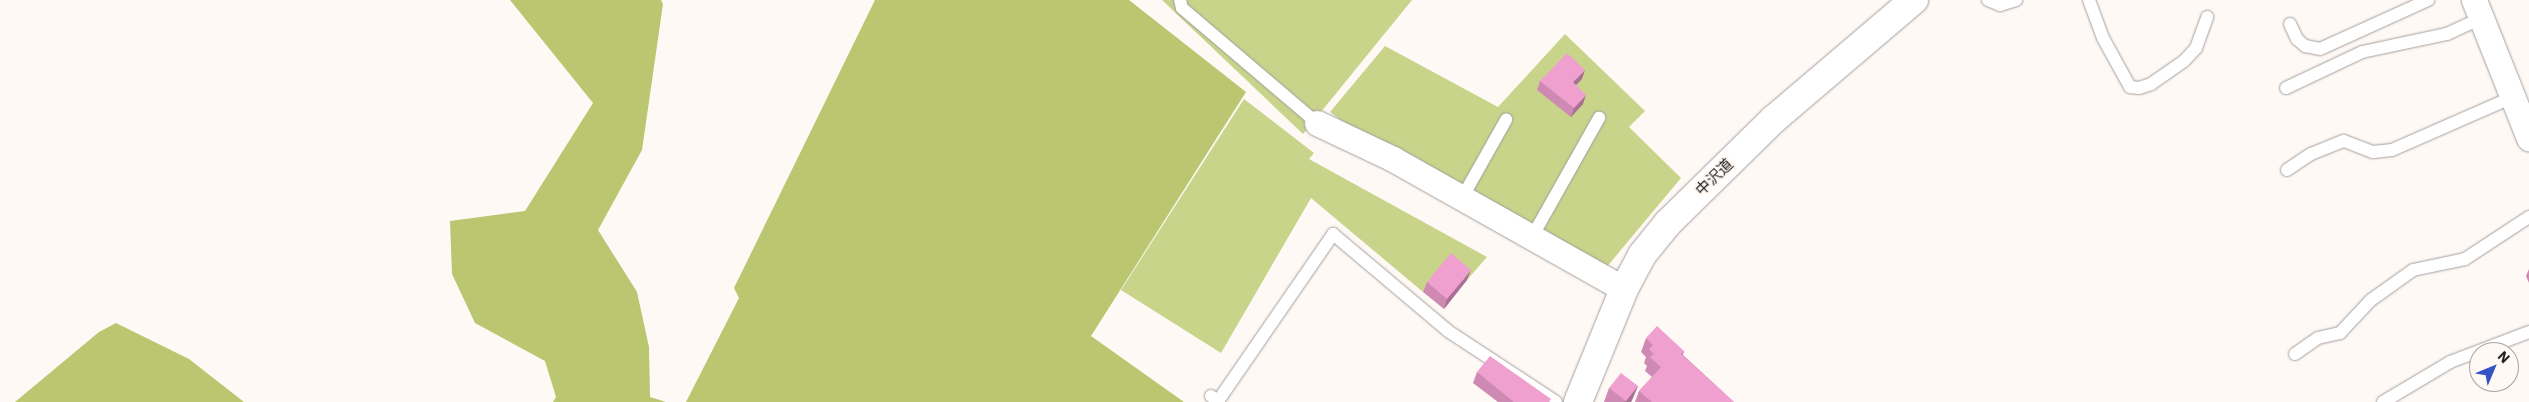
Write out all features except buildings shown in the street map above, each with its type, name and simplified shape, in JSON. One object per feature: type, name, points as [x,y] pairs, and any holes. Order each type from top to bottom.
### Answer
[{"type":"street","name":"中沢道","points":[[1578,402],[1624,289],[1642,255],[1705,185],[1774,119],[1909,2]]},
{"type":"street","points":[[2478,9],[2529,138]]},
{"type":"street","points":[[1318,123],[1462,198],[1624,289]]},
{"type":"lane","points":[[1180,0],[1182,8],[1318,123]]},
{"type":"lane","points":[[1988,0],[2000,5],[2016,0]]},
{"type":"lane","points":[[2089,0],[2103,38],[2130,87],[2139,88],[2151,84],[2184,61],[2196,48],[2208,17]]},
{"type":"lane","points":[[2290,24],[2297,39],[2305,46],[2320,49],[2428,0]]},
{"type":"lane","points":[[2286,88],[2362,52],[2447,34],[2478,9]]},
{"type":"lane","points":[[2287,170],[2311,154],[2344,140],[2373,152],[2392,150],[2513,97]]},
{"type":"lane","points":[[1532,237],[1599,118]]},
{"type":"lane","points":[[1462,198],[1506,120]]},
{"type":"lane","points":[[2295,354],[2318,338],[2340,333],[2371,300],[2413,270],[2465,259],[2529,218]]},
{"type":"lane","points":[[1211,396],[1218,401],[1333,234],[1448,331],[1556,402]]},
{"type":"lane","points":[[2383,402],[2450,362],[2529,332]]},
{"type":"green space","points":[[510,0],[661,0],[663,4],[642,150],[598,230],[637,292],[649,347],[650,397],[666,402],[553,402],[556,397],[545,361],[475,323],[452,274],[450,221],[525,211],[593,103]]},
{"type":"green space","points":[[875,0],[1129,0],[1246,92],[1091,336],[1184,402],[686,402],[739,298],[734,288]]},
{"type":"green space","points":[[1162,0],[1412,0],[1303,134]]},
{"type":"green space","points":[[1565,34],[1645,111],[1629,127],[1681,178],[1605,269],[1346,124],[1330,112],[1385,46],[1498,107]]},
{"type":"green space","points":[[1244,99],[1314,153],[1309,159],[1487,257],[1467,280],[1447,264],[1423,292],[1311,198],[1221,353],[1121,290]]},
{"type":"green space","points":[[116,323],[189,359],[244,402],[15,402],[99,332]]}]
